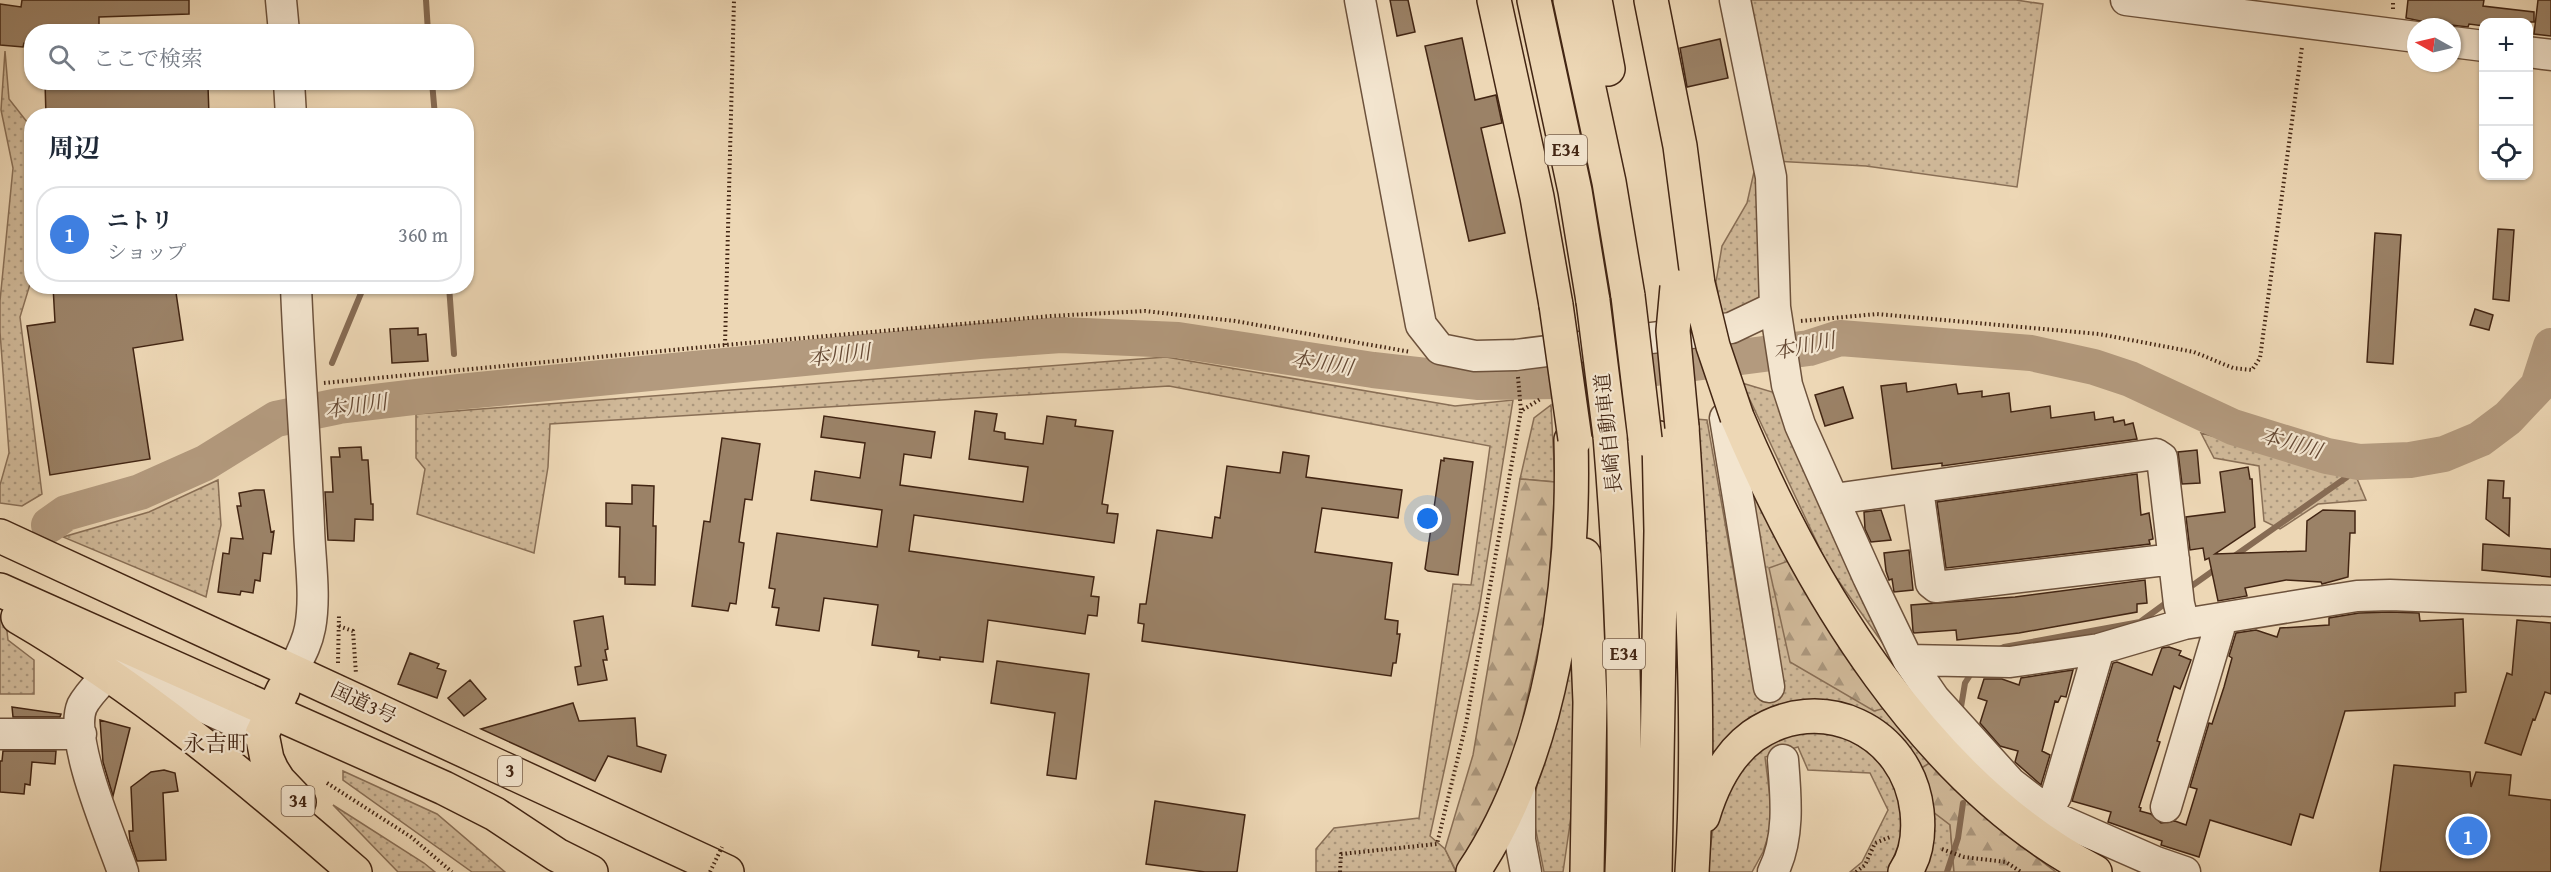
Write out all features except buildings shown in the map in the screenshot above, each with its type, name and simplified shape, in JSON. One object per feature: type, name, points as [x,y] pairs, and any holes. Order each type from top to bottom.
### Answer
[{"type":"highway","points":[[1494,0],[1537,197],[1557,305],[1559,391],[1573,440],[1588,625],[1590,766],[1587,872]]},
{"type":"highway","name":"長崎自動車道","points":[[1534,0],[1575,191],[1593,301],[1610,436],[1620,558],[1625,676],[1626,776],[1622,872]]},
{"type":"highway","points":[[1570,0],[1635,296],[1662,435],[1696,657],[1697,774],[1692,871]]},
{"type":"highway","points":[[1595,0],[1625,171],[1635,296]]},
{"type":"highway","points":[[1651,0],[1684,172],[1688,285],[1713,345],[1731,418],[1822,590],[1850,633],[1907,709],[1945,753],[2009,814],[2044,842],[2095,872]]},
{"type":"highway","points":[[1662,435],[1673,331],[1688,285]]},
{"type":"highway","name":"E34","points":[[1655,872],[1662,435]]},
{"type":"highway","points":[[1473,872],[1492,844],[1520,784],[1542,709],[1562,609],[1571,519],[1573,440]]},
{"type":"highway","name":"国道3号","points":[[0,536],[293,670],[724,859]]},
{"type":"highway","name":"3","points":[[0,590],[267,723],[444,788],[495,814],[557,855],[591,872]]},
{"type":"highway","name":"34","points":[[0,599],[13,614],[109,673],[260,789],[355,872]]},
{"type":"highway","points":[[267,723],[293,670]]},
{"type":"highway","points":[[293,670],[301,692],[316,704],[501,795],[577,857],[602,872]]},
{"type":"highway","points":[[1692,871],[1709,794],[1735,752],[1752,737],[1775,723],[1797,717],[1818,716],[1849,722],[1879,738],[1895,755],[1908,775],[1916,797],[1918,822],[1916,845],[1905,872]]},
{"type":"highway","name":"34","points":[[267,723],[267,759],[279,782],[375,872]]},
{"type":"highway","points":[[1580,872],[1590,766]]},
{"type":"street","points":[[281,0],[283,24]]},
{"type":"street","points":[[1360,0],[1421,325],[1440,349],[1475,356],[1516,355],[1731,328],[1776,315]]},
{"type":"street","points":[[1735,0],[1771,177],[1776,315],[1784,371],[1800,425],[1868,578],[1908,660],[1934,698],[2011,783],[2058,819],[2156,862],[2186,872]]},
{"type":"street","points":[[2126,0],[2407,36]]},
{"type":"street","points":[[2461,43],[2479,45]]},
{"type":"street","points":[[2533,53],[2551,55]]},
{"type":"street","points":[[289,90],[291,108]]},
{"type":"street","points":[[293,670],[305,648],[310,626],[311,581],[305,438],[299,386],[296,294]]},
{"type":"street","points":[[1731,418],[1769,687]]},
{"type":"street","points":[[1834,499],[2156,454],[2162,459],[2178,592]]},
{"type":"street","points":[[1918,489],[1930,583],[1936,587],[2178,592],[2222,619],[2357,596],[2391,595],[2551,601]]},
{"type":"street","points":[[1908,660],[1980,662],[2099,649],[2178,592]]},
{"type":"street","points":[[2166,807],[2222,619]]},
{"type":"street","points":[[2048,811],[2056,796],[2099,649]]},
{"type":"street","points":[[123,872],[89,777],[81,734],[82,707],[109,673],[125,673],[267,723]]},
{"type":"street","points":[[0,734],[81,734]]},
{"type":"street","points":[[1773,872],[1783,842],[1786,817],[1783,760]]},
{"type":"street","points":[[1520,784],[1520,840],[1526,872]]},
{"type":"path","points":[[725,345],[734,0]]},
{"type":"path","points":[[1776,315],[1877,314],[2099,334],[2194,352],[2233,368],[2252,369],[2260,358],[2305,23]]},
{"type":"path","points":[[299,386],[1039,317],[1145,311],[1235,321],[1410,352],[1440,349]]},
{"type":"path","points":[[1340,872],[1341,854],[1437,844],[1466,724],[1521,411],[1516,355]]},
{"type":"path","points":[[1521,411],[1559,391]]},
{"type":"path","points":[[339,627],[353,631],[356,677]]},
{"type":"path","points":[[327,783],[411,837],[452,872]]},
{"type":"path","points":[[1856,872],[1865,865],[1875,843],[1890,837]]},
{"type":"path","points":[[1942,849],[1964,857],[2006,862],[2021,872]]},
{"type":"path","points":[[710,872],[724,859]]},
{"type":"green space","points":[[1743,0],[2016,0],[2043,4],[2017,187],[1866,166],[1775,161]]},
{"type":"green space","points":[[5,51],[9,99],[24,118],[24,294],[27,294],[20,317],[42,494],[22,506],[0,503],[0,485],[9,453],[0,332],[0,301],[13,168],[1,110]]},
{"type":"green space","points":[[1756,163],[1767,254],[1758,302],[1723,320],[1716,282],[1722,246],[1747,203]]},
{"type":"green space","points":[[1166,357],[1455,406],[1513,400],[1479,610],[1430,836],[1445,849],[1456,872],[1316,872],[1316,849],[1334,828],[1419,818],[1453,584],[1471,585],[1490,446],[1169,386],[550,424],[548,467],[534,553],[417,514],[425,469],[416,458],[416,414]]},
{"type":"green space","points":[[1742,383],[1779,394],[1930,710],[1828,566]]},
{"type":"green space","points":[[1551,405],[1555,482],[1520,479],[1534,418]]},
{"type":"green space","points":[[1695,419],[1707,420],[1755,694],[1783,690],[1737,458],[1890,707],[1933,761],[1920,769],[1831,701],[1788,702],[1739,729],[1709,767]]},
{"type":"green space","points":[[2201,433],[2355,474],[2366,500],[2318,504],[2280,529],[2264,521],[2259,466],[2214,458]]},
{"type":"green space","points":[[1520,479],[1555,482],[1548,605],[1518,739],[1490,824],[1456,871],[1445,849],[1473,755]]},
{"type":"green space","points":[[218,480],[221,525],[206,597],[63,537],[149,512]]},
{"type":"green space","points":[[1791,560],[1890,707],[1874,711],[1790,662],[1769,568]]},
{"type":"green space","points":[[1575,617],[1572,810],[1563,872],[1544,872],[1532,811]]},
{"type":"green space","points":[[0,619],[6,622],[8,640],[34,660],[34,694],[0,694]]},
{"type":"green space","points":[[1804,730],[1843,736],[1877,757],[1897,789],[1904,830],[1888,872],[1850,872],[1862,862],[1888,810],[1870,773],[1808,770],[1798,747],[1765,757],[1773,821],[1763,852],[1752,872],[1707,872],[1714,821],[1733,780],[1763,743]]},
{"type":"green space","points":[[1933,761],[2005,834],[2056,872],[1954,872],[1950,825],[1928,808],[1920,769]]},
{"type":"green space","points":[[343,771],[437,814],[505,872],[472,872],[343,780]]},
{"type":"green space","points":[[333,805],[424,863],[435,872],[398,872]]},
{"type":"green space","points":[[1928,808],[1950,824],[1954,872],[1917,872]]},
{"type":"waterway","points":[[426,0],[428,24]]},
{"type":"waterway","points":[[433,90],[434,108]]},
{"type":"waterway","points":[[332,363],[361,294]]},
{"type":"waterway","points":[[450,294],[454,354]]},
{"type":"waterway","name":"本川川","points":[[49,525],[66,513],[140,492],[205,463],[276,419],[339,406],[457,392],[1061,335],[1178,340],[1373,370],[1479,382],[1556,381],[1809,348],[1840,338],[2031,353],[2094,367],[2130,379],[2233,427],[2327,456],[2359,462],[2410,460],[2444,454],[2480,439],[2508,418],[2538,386],[2551,346]]},
{"type":"waterway","points":[[2233,557],[2347,477],[2359,462]]},
{"type":"waterway","points":[[2186,590],[2217,568]]},
{"type":"waterway","points":[[1998,650],[2140,622],[2170,600]]},
{"type":"waterway","points":[[1961,707],[1965,683],[1972,672]]},
{"type":"waterway","points":[[1947,872],[1958,838],[1963,803]]},
{"type":"place","name":"ニトリ","points":[[2468,836]]},
{"type":"district","name":"永吉町","points":[[216,743]]}]
